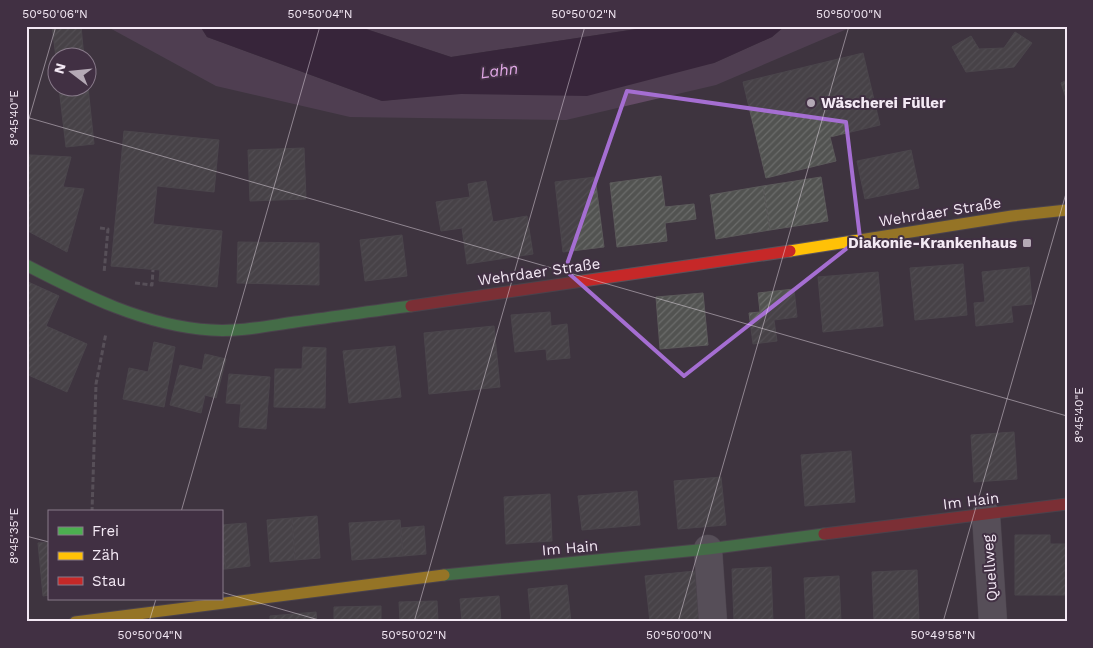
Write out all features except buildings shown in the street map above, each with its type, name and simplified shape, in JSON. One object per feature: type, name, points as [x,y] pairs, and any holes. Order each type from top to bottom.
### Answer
[{"type":"main road","name":"Wehrdaer Straße","points":[[26,265],[111,307],[141,316],[181,326],[210,330],[255,328],[1067,210]]},
{"type":"main road","name":"Im Hain","points":[[75,622],[106,620],[414,578],[708,549],[1067,504]]},
{"type":"street","name":"Quellweg","points":[[986,515],[993,622]]},
{"type":"street","points":[[708,549],[713,622]]},
{"type":"path","points":[[100,228],[108,229],[104,274],[111,276]]},
{"type":"path","points":[[126,282],[152,285],[153,270]]},
{"type":"path","points":[[92,510],[96,384],[103,345]]},
{"type":"highlighted area","points":[[627,91],[846,122],[860,238],[684,376],[565,270]]},
{"type":"shaded area","points":[[106,26],[200,26],[207,37],[382,101],[714,63],[772,37],[785,26],[854,26],[716,85],[566,120],[350,117],[216,86]]},
{"type":"shaded area","points":[[357,26],[656,26],[451,57]]},
{"type":"water","name":"Lahn","points":[[200,26],[357,26],[451,57],[656,26],[785,26],[772,37],[714,63],[587,96],[461,94],[382,101],[207,37]]},
{"type":"traffic: fast","points":[[26,265],[93,298],[139,316],[186,327],[211,330],[253,328],[411,306]]},
{"type":"traffic: fast","points":[[444,575],[708,549],[824,534]]},
{"type":"traffic: slow","points":[[790,251],[1012,216],[1067,210]]},
{"type":"traffic: slow","points":[[75,622],[444,575]]},
{"type":"traffic: jam","points":[[411,306],[790,251]]},
{"type":"traffic: jam","points":[[824,534],[1067,504]]},
{"type":"place","name":"Wäscherei Füller","points":[[811,103]]},
{"type":"place","name":"Diakonie-Krankenhaus","points":[[1027,243]]}]
